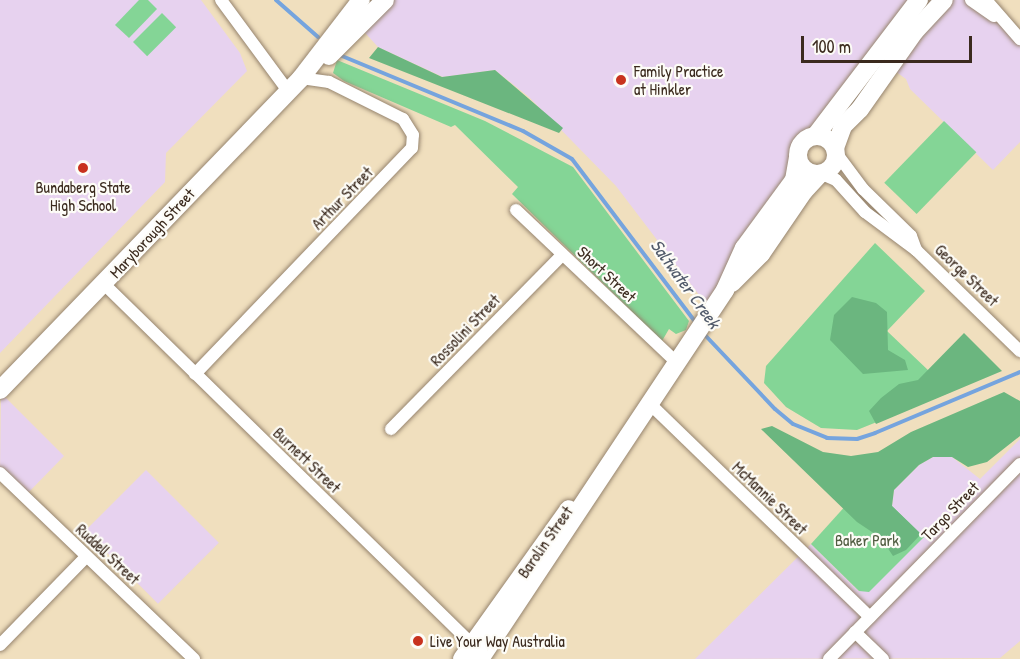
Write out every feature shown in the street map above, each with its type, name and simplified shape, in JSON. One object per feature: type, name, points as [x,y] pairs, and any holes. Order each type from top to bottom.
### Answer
[{"type":"main road","name":"Maryborough Street","points":[[0,390],[302,76],[361,0]]},
{"type":"main road","name":"Maryborough Street","points":[[302,76],[328,56],[385,0]]},
{"type":"main road","points":[[919,0],[816,135],[801,144],[798,158],[808,172],[821,174],[831,169],[843,126],[860,109],[915,31],[944,0]]},
{"type":"main road","points":[[816,135],[828,139],[836,151]]},
{"type":"main road","name":"Barolin Street","points":[[725,291],[744,248],[794,180],[798,158]]},
{"type":"main road","name":"Barolin Street","points":[[477,656],[725,291],[761,254],[804,191],[821,174]]},
{"type":"street","points":[[221,0],[288,91]]},
{"type":"street","points":[[970,0],[1003,21]]},
{"type":"street","points":[[986,0],[1020,39]]},
{"type":"street","name":"Arthur Street","points":[[195,374],[412,148],[413,135],[403,119],[329,82],[302,76]]},
{"type":"street","name":"George Street","points":[[836,151],[863,189],[910,236],[916,250]]},
{"type":"street","name":"George Street","points":[[821,174],[836,180],[865,212],[916,250],[1020,351]]},
{"type":"street","name":"Short Street","points":[[516,210],[676,362]]},
{"type":"street","name":"Rossolini Street","points":[[391,429],[562,255]]},
{"type":"street","name":"Burnett Street","points":[[104,284],[477,656]]},
{"type":"street","name":"McMannie Street","points":[[648,402],[870,617]]},
{"type":"street","name":"Targo Street","points":[[829,659],[1020,464]]},
{"type":"street","name":"Ruddell Street","points":[[0,473],[194,659]]},
{"type":"street","points":[[0,645],[86,557]]},
{"type":"street","points":[[855,632],[883,659]]},
{"type":"shaded area","name":"Bundaberg State High School","points":[[0,0],[201,0],[240,53],[247,71],[166,153],[165,182],[0,353]]},
{"type":"shaded area","points":[[383,0],[981,0],[1020,40],[1020,142],[993,170],[910,89],[906,79],[881,61],[828,140],[812,138],[804,143],[800,154],[808,170],[712,312],[616,186],[529,97],[495,70],[443,77],[378,47],[357,24]]},
{"type":"shaded area","points":[[1,393],[64,456],[25,496],[0,472]]},
{"type":"shaded area","points":[[1020,439],[1020,641],[1000,658],[695,659],[811,544],[859,591],[892,506],[894,490],[919,465],[933,457],[952,457],[980,479]]},
{"type":"shaded area","points":[[146,470],[219,543],[158,604],[85,531]]},
{"type":"green space","points":[[139,0],[148,0],[157,9],[129,38],[115,25]]},
{"type":"green space","points":[[162,13],[176,27],[147,56],[133,42]]},
{"type":"green space","points":[[378,47],[442,77],[495,70],[563,128],[559,133],[369,58]]},
{"type":"green space","points":[[337,60],[485,121],[573,167],[689,321],[686,330],[676,334],[669,329],[662,341],[512,194],[518,187],[455,125],[451,127],[344,81],[333,73]]},
{"type":"green space","points":[[944,121],[976,152],[917,214],[884,183]]},
{"type":"green space","points":[[875,243],[925,291],[887,331],[951,392],[857,430],[821,428],[786,407],[764,383],[766,366]]},
{"type":"green space","points":[[852,297],[876,303],[887,312],[888,350],[905,360],[908,370],[863,374],[830,340],[834,315]]},
{"type":"green space","points":[[964,333],[1002,371],[876,424],[869,411],[881,398],[899,384],[918,380]]},
{"type":"green space","points":[[1004,392],[1020,401],[1020,436],[987,462],[968,467],[952,457],[933,457],[919,465],[894,490],[892,506],[921,534],[906,550],[893,556],[881,538],[857,522],[761,429],[772,426],[823,452],[851,456],[878,452],[911,432]]},
{"type":"green space","name":"Baker Park","points":[[867,482],[924,537],[869,592],[859,591],[811,544]]},
{"type":"waterway","name":"Saltwater Creek","points":[[276,0],[318,37]]},
{"type":"waterway","name":"Saltwater Creek","points":[[342,56],[523,131],[572,159],[696,323]]},
{"type":"waterway","name":"Saltwater Creek","points":[[704,334],[775,409],[793,424],[827,438],[857,439],[875,433],[1020,372]]},
{"type":"place","name":"Family Practice at Hinkler","points":[[621,80]]},
{"type":"place","name":"Bundaberg State High School","points":[[83,168]]},
{"type":"place","name":"Live Your Way Australia","points":[[418,641]]}]
